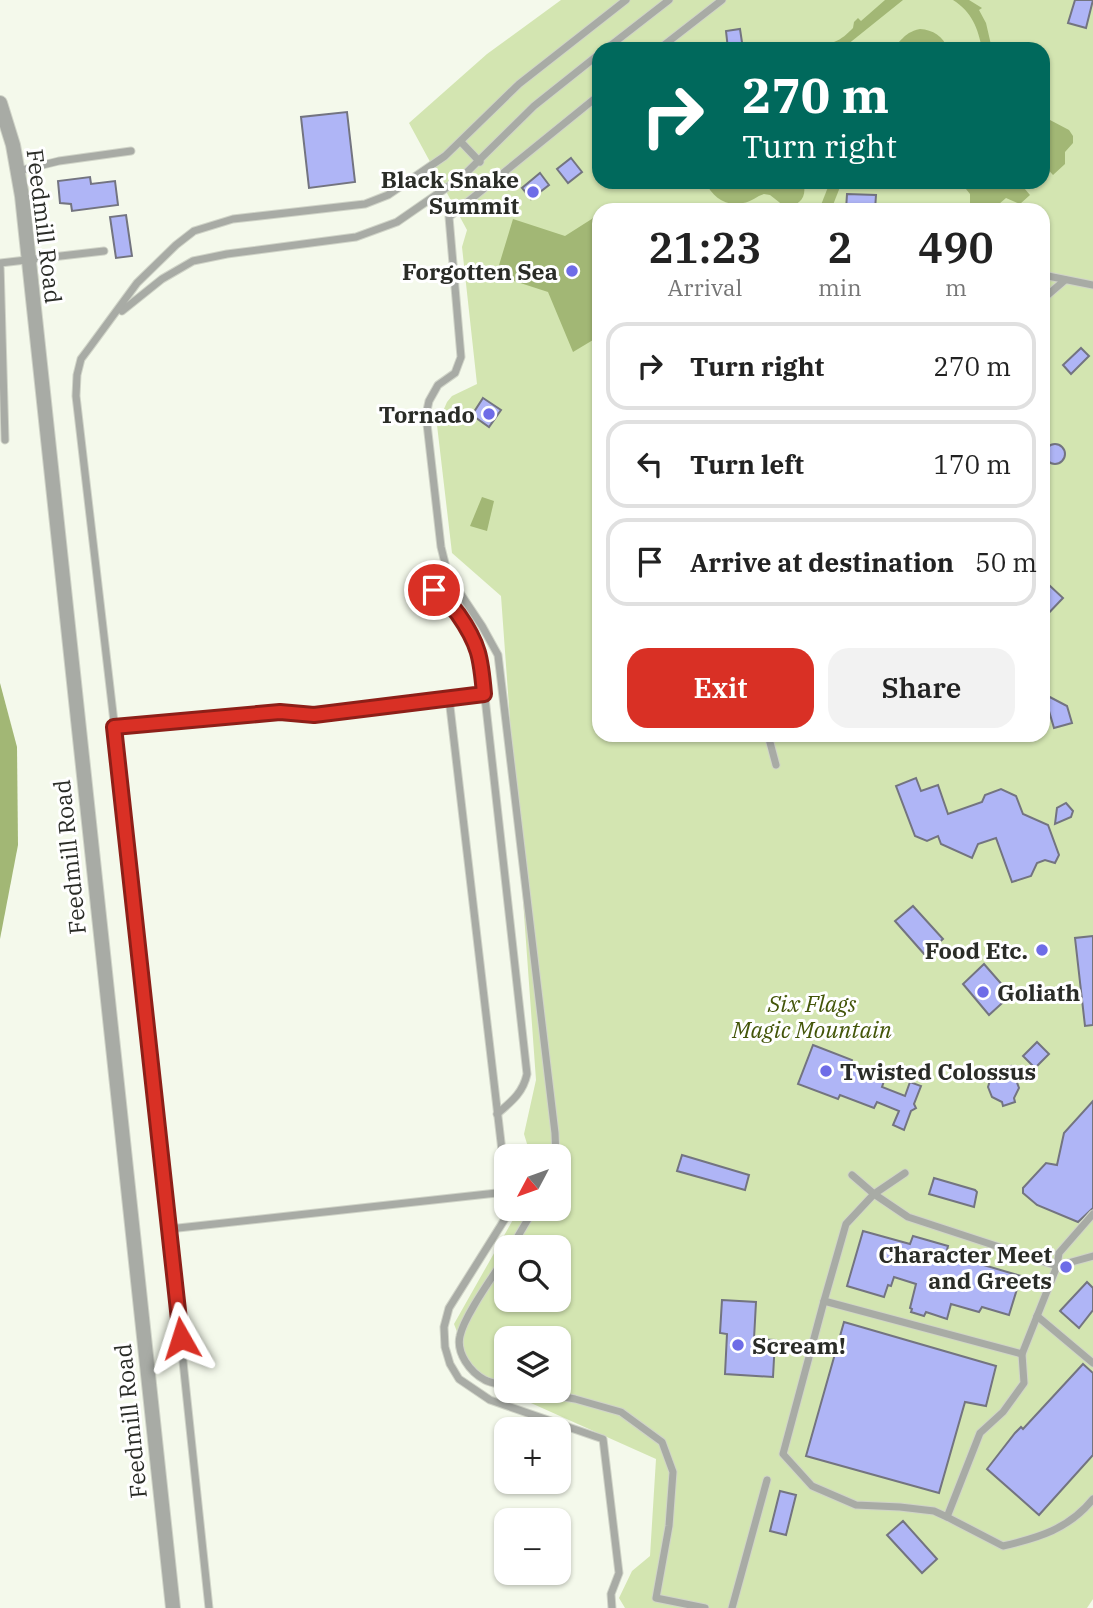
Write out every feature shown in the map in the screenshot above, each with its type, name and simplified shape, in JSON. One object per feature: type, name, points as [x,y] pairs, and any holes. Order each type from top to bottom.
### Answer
[{"type":"street","name":"Feedmill Road","points":[[0,103],[18,172],[173,1608]]},
{"type":"lane","points":[[209,1608],[76,396],[81,359],[137,283],[176,244],[194,231],[233,219],[365,204],[388,195],[445,156],[519,84],[626,0]]},
{"type":"lane","points":[[615,42],[669,0]]},
{"type":"lane","points":[[668,42],[722,0]]},
{"type":"lane","points":[[101,332],[131,302],[183,265],[229,254],[328,242],[377,231],[397,222],[480,162],[534,106],[592,60]]},
{"type":"lane","points":[[555,1144],[498,655],[448,576],[441,547],[426,415],[429,401],[438,385],[455,373],[461,358],[449,217],[592,101]]},
{"type":"lane","points":[[461,142],[480,162]]},
{"type":"lane","points":[[18,172],[59,161],[131,151]]},
{"type":"lane","points":[[5,440],[0,261],[28,261],[104,251]]},
{"type":"lane","points":[[1050,277],[1093,285]]},
{"type":"lane","points":[[1050,293],[1065,280]]},
{"type":"lane","points":[[434,590],[452,607],[472,635],[478,649],[484,694],[527,1074],[525,1086],[498,1114]]},
{"type":"lane","points":[[114,727],[280,712],[314,715],[484,694]]},
{"type":"lane","points":[[449,698],[501,1144]]},
{"type":"lane","points":[[770,742],[776,765]]},
{"type":"lane","points":[[905,1173],[874,1194],[846,1224],[783,1454],[812,1486],[856,1505],[934,1511],[1003,1546],[1044,1536],[1083,1511],[1093,1499]]},
{"type":"lane","points":[[852,1175],[908,1217],[1057,1266],[1093,1256]]},
{"type":"lane","points":[[169,1229],[494,1193]]},
{"type":"lane","points":[[947,1517],[980,1433],[1003,1412],[1024,1383],[1022,1354],[1057,1266],[1059,1253],[1093,1214]]},
{"type":"lane","points":[[503,1222],[449,1308],[444,1327],[445,1347],[450,1364],[459,1378],[474,1391],[490,1400],[603,1439],[619,1573],[611,1594],[612,1608]]},
{"type":"lane","points":[[494,1276],[459,1336],[459,1350],[468,1366],[485,1380],[494,1383]]},
{"type":"lane","points":[[824,1301],[1022,1354]]},
{"type":"lane","points":[[1037,1316],[1093,1363]]},
{"type":"lane","points":[[571,1398],[621,1412],[662,1442],[673,1472],[669,1527],[656,1598],[705,1608]]},
{"type":"lane","points":[[732,1608],[767,1480]]},
{"type":"green space","name":"Six Flags Magic Mountain","points":[[561,0],[1093,0],[1093,1599],[1087,1608],[625,1608],[619,1598],[632,1571],[650,1556],[656,1459],[571,1421],[571,1417],[562,1417],[531,1403],[571,1403],[571,1326],[494,1326],[494,1387],[475,1378],[454,1324],[494,1253],[494,1312],[571,1312],[571,1235],[504,1235],[512,1222],[571,1221],[571,1144],[527,1144],[524,1134],[536,1080],[501,596],[452,553],[437,425],[452,396],[477,384],[462,247],[467,230],[409,123],[487,54]]},
{"type":"shaded area","points":[[885,0],[903,0],[851,42],[832,42],[853,28],[858,18],[861,21]]},
{"type":"shaded area","points":[[953,0],[969,0],[982,8],[979,10],[986,23],[990,42],[980,42],[973,21]]},
{"type":"shaded area","points":[[920,29],[929,31],[937,34],[944,42],[899,42],[909,33]]},
{"type":"shaded area","points":[[1050,120],[1069,130],[1073,136],[1073,143],[1065,152],[1065,164],[1053,175],[1050,172]]},
{"type":"shaded area","points":[[710,189],[804,189],[798,203],[780,203],[764,194],[746,202],[728,203]]},
{"type":"shaded area","points":[[827,189],[839,189],[834,203],[822,203]]},
{"type":"shaded area","points":[[966,189],[1025,189],[1030,195],[1021,203],[1006,198],[1000,203],[970,203],[970,194]]},
{"type":"shaded area","points":[[513,219],[565,236],[592,219],[592,341],[573,352],[548,292],[496,275]]},
{"type":"shaded area","points":[[482,497],[494,501],[487,531],[470,526]]},
{"type":"shaded area","points":[[0,683],[17,747],[18,845],[0,939]]},
{"type":"building","points":[[1075,0],[1093,0],[1086,28],[1068,23]]},
{"type":"building","points":[[740,29],[742,42],[727,42],[726,31]]},
{"type":"building","points":[[347,112],[355,182],[309,188],[301,117]]},
{"type":"building","points":[[571,158],[582,172],[568,183],[557,169]]},
{"type":"building","points":[[540,173],[549,185],[531,199],[522,188]]},
{"type":"building","points":[[90,177],[91,184],[115,181],[118,205],[72,211],[71,204],[60,203],[58,181]]},
{"type":"building","points":[[847,194],[876,195],[875,203],[846,203]]},
{"type":"building","points":[[126,215],[132,256],[116,258],[110,217]]},
{"type":"building","points":[[1081,348],[1089,356],[1071,374],[1063,365]]},
{"type":"building","points":[[483,398],[501,410],[489,427],[472,415]]},
{"type":"building","points":[[1059,445],[1064,450],[1062,461],[1055,464],[1050,462],[1050,446]]},
{"type":"building","points":[[1050,586],[1063,598],[1050,612]]},
{"type":"building","points":[[1050,697],[1067,706],[1072,723],[1054,728],[1050,714]]},
{"type":"building","points":[[916,778],[921,791],[938,785],[948,814],[982,802],[985,795],[1001,789],[1016,796],[1023,814],[1048,825],[1059,855],[1055,863],[1045,860],[1037,863],[1031,876],[1012,882],[996,838],[978,844],[972,858],[941,844],[938,836],[927,841],[915,836],[896,786]]},
{"type":"building","points":[[1066,803],[1073,811],[1071,817],[1055,824],[1057,808]]},
{"type":"building","points":[[913,906],[943,939],[925,955],[895,921]]},
{"type":"building","points":[[1093,936],[1093,1025],[1085,1026],[1075,938]]},
{"type":"building","points":[[984,964],[1011,995],[989,1015],[963,984]]},
{"type":"building","points":[[1037,1042],[1049,1054],[1035,1068],[1023,1056]]},
{"type":"building","points":[[813,1045],[852,1060],[850,1068],[884,1081],[882,1087],[905,1096],[910,1082],[921,1086],[914,1104],[916,1108],[911,1111],[904,1130],[893,1125],[899,1111],[877,1102],[874,1108],[840,1095],[838,1099],[798,1084]]},
{"type":"building","points":[[1011,1066],[1019,1088],[1015,1102],[1003,1106],[1002,1102],[992,1097],[988,1087],[990,1072]]},
{"type":"building","points":[[1093,1101],[1093,1208],[1078,1222],[1037,1205],[1023,1193],[1023,1188],[1046,1163],[1057,1165],[1064,1133]]},
{"type":"building","points":[[682,1155],[749,1175],[745,1190],[677,1171]]},
{"type":"building","points":[[934,1178],[975,1190],[977,1192],[974,1207],[929,1194]]},
{"type":"building","points":[[863,1231],[910,1244],[913,1236],[948,1246],[946,1254],[1021,1276],[1009,1315],[982,1307],[979,1312],[951,1304],[947,1319],[926,1312],[924,1316],[911,1312],[916,1284],[894,1277],[884,1297],[847,1286]]},
{"type":"building","points":[[1087,1282],[1093,1288],[1093,1310],[1079,1328],[1060,1311]]},
{"type":"building","points":[[722,1300],[756,1302],[754,1339],[775,1340],[773,1377],[725,1374],[727,1334],[720,1333]]},
{"type":"building","points":[[844,1322],[996,1366],[986,1406],[965,1402],[939,1493],[806,1456]]},
{"type":"building","points":[[1083,1364],[1093,1373],[1093,1455],[1039,1515],[987,1469],[1015,1433],[1021,1427],[1023,1429]]},
{"type":"building","points":[[780,1491],[796,1495],[786,1535],[770,1531]]},
{"type":"building","points":[[903,1521],[937,1559],[922,1573],[887,1535]]},
{"type":"place","name":"Black Snake Summit","points":[[533,192]]},
{"type":"place","name":"Forgotten Sea","points":[[572,271]]},
{"type":"place","name":"Tornado","points":[[489,414]]},
{"type":"place","name":"Food Etc.","points":[[1042,950]]},
{"type":"place","name":"Goliath","points":[[983,992]]},
{"type":"place","name":"Twisted Colossus","points":[[826,1071]]},
{"type":"place","name":"Character Meet and Greets","points":[[1066,1267]]},
{"type":"place","name":"Scream!","points":[[738,1345]]},
{"type":"route","points":[[181,1338],[114,727],[280,712],[314,715],[484,694],[478,649],[472,635],[452,607],[434,590]]}]
